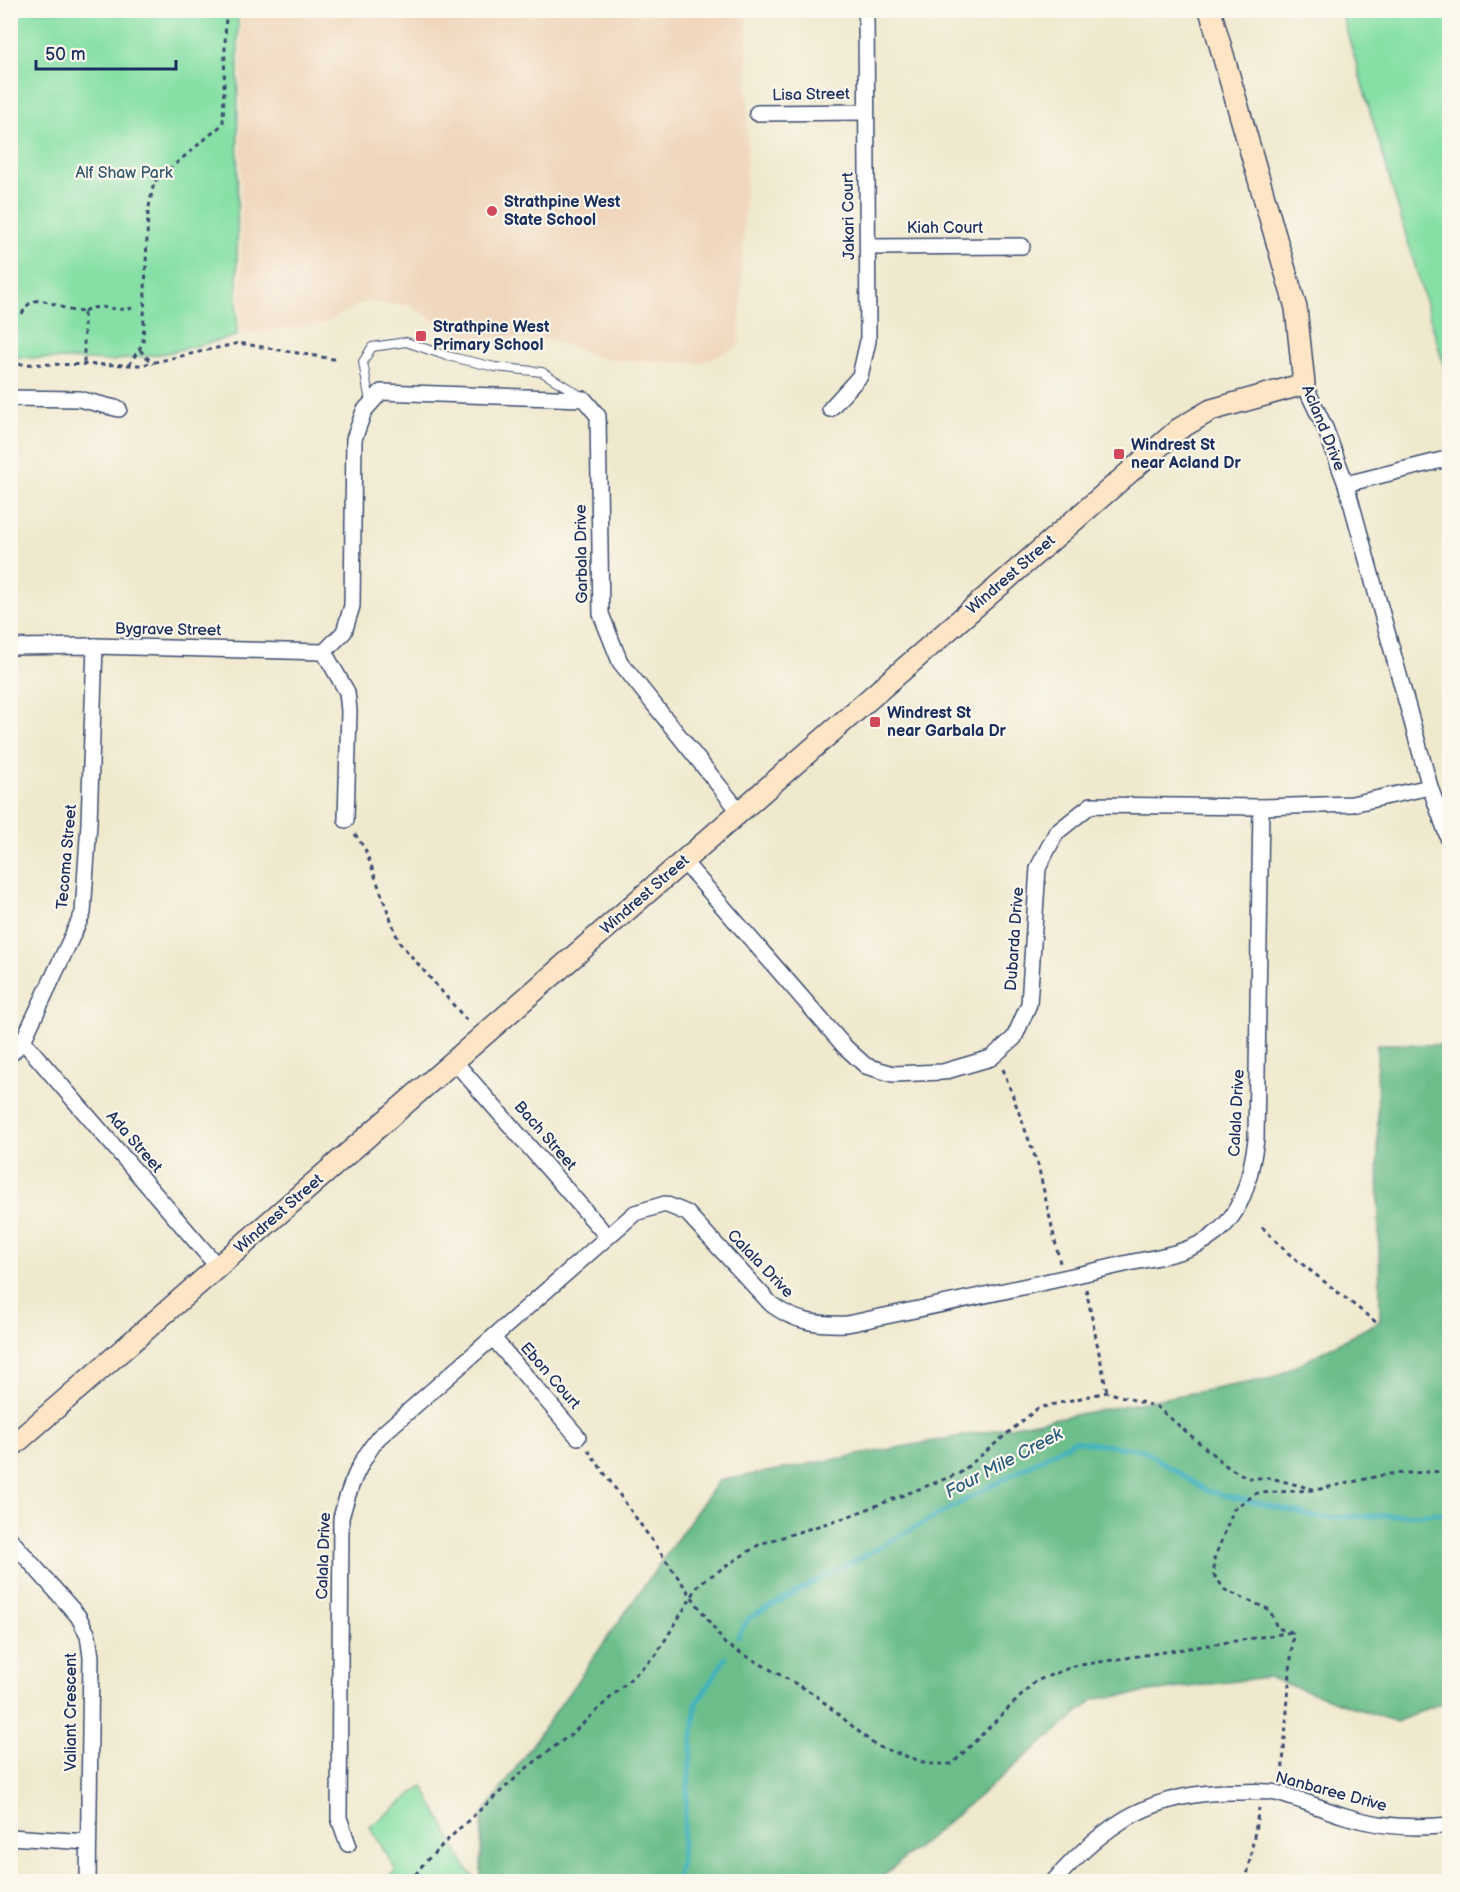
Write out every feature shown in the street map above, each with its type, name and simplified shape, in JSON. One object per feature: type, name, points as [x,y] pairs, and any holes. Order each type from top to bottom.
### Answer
[{"type":"street","name":"Jakari Court","points":[[830,409],[860,376],[868,341],[866,10]]},
{"type":"street","name":"Acland Drive","points":[[1210,10],[1296,308],[1304,384],[1325,428],[1346,484],[1430,788],[1449,843]]},
{"type":"street","name":"Lisa Street","points":[[757,113],[866,112]]},
{"type":"street","name":"Kiah Court","points":[[868,247],[1022,246]]},
{"type":"street","name":"Windrest Street","points":[[10,1448],[1179,429],[1211,410],[1304,384]]},
{"type":"street","points":[[345,820],[349,711],[347,692],[324,652],[344,632],[352,606],[354,439],[364,411],[381,392],[584,399]]},
{"type":"street","points":[[10,398],[79,399],[119,409]]},
{"type":"street","name":"Garbala Drive","points":[[584,399],[598,416],[600,614],[620,662],[740,812]]},
{"type":"street","points":[[1346,484],[1449,458]]},
{"type":"street","name":"Bygrave Street","points":[[10,647],[95,646],[324,652]]},
{"type":"street","name":"Tecoma Street","points":[[10,1055],[23,1041],[83,914],[89,823],[95,646]]},
{"type":"street","name":"Dubarda Drive","points":[[684,862],[845,1047],[866,1065],[893,1074],[944,1072],[991,1058],[1014,1038],[1029,1004],[1038,868],[1056,833],[1091,805],[1261,807],[1352,804],[1430,788]]},
{"type":"street","name":"Calala Drive","points":[[348,1844],[339,1818],[341,1518],[349,1487],[362,1458],[379,1437],[494,1339],[607,1236],[635,1214],[665,1204],[687,1214],[771,1304],[785,1315],[803,1322],[825,1324],[847,1324],[1064,1278],[1194,1247],[1217,1234],[1236,1210],[1251,1177],[1256,1140],[1261,807]]},
{"type":"street","name":"Ada Street","points":[[23,1041],[218,1267]]},
{"type":"street","name":"Bach Street","points":[[454,1061],[607,1236]]},
{"type":"street","name":"Ebon Court","points":[[494,1339],[578,1437]]},
{"type":"street","name":"Valiant Crescent","points":[[10,1539],[78,1616],[88,1635],[91,1657],[88,1881]]},
{"type":"street","name":"Nanbaree Drive","points":[[1053,1881],[1082,1848],[1114,1824],[1145,1808],[1182,1796],[1216,1792],[1273,1792],[1347,1817],[1384,1826],[1449,1825]]},
{"type":"street","points":[[10,1837],[88,1842]]},
{"type":"lane","name":"Garbala Drive","points":[[370,404],[363,362],[372,347],[406,342],[466,361],[542,372],[584,399]]},
{"type":"path","points":[[129,365],[140,350],[144,330],[143,293],[148,212],[154,182],[223,124],[226,10]]},
{"type":"path","points":[[22,314],[25,307],[36,300],[52,302],[77,313],[98,306],[120,310],[132,308]]},
{"type":"path","points":[[84,311],[84,364]]},
{"type":"path","points":[[10,364],[153,364],[238,343],[339,360]]},
{"type":"path","points":[[140,350],[153,364]]},
{"type":"path","points":[[99,364],[100,371]]},
{"type":"path","points":[[345,820],[365,849],[399,942],[470,1024]]},
{"type":"path","points":[[1003,1069],[1038,1165],[1068,1293],[1086,1289],[1107,1392]]},
{"type":"path","points":[[1262,1227],[1288,1253],[1377,1323]]},
{"type":"path","points":[[410,1881],[424,1863],[460,1828],[528,1767],[575,1731],[656,1655],[700,1583],[760,1544],[847,1517],[960,1473],[1038,1408],[1107,1392],[1157,1407],[1229,1468],[1250,1478],[1271,1478],[1316,1490]]},
{"type":"path","points":[[578,1437],[725,1644],[814,1694],[876,1746],[929,1764],[952,1764],[1036,1681],[1074,1666],[1293,1632]]},
{"type":"path","points":[[1293,1632],[1277,1628],[1270,1610],[1225,1590],[1214,1575],[1215,1559],[1234,1509],[1257,1493],[1316,1490],[1388,1474],[1449,1471]]},
{"type":"path","points":[[1282,1777],[1293,1632]]},
{"type":"path","points":[[1246,1881],[1261,1792]]},
{"type":"shaded area","name":"Strathpine West State School","points":[[241,11],[747,11],[748,118],[739,347],[699,363],[605,359],[550,340],[460,337],[409,305],[361,303],[326,323],[241,335]]},
{"type":"green space","name":"Alf Shaw Park","points":[[10,11],[238,11],[237,336],[167,353],[111,361],[11,357]]},
{"type":"green space","points":[[1341,11],[1449,11],[1449,383]]},
{"type":"green space","points":[[1377,1044],[1449,1045],[1449,1700],[1396,1722],[1267,1677],[1095,1699],[877,1881],[484,1882],[481,1878],[482,1816],[718,1481],[1273,1378],[1380,1321]]},
{"type":"green space","points":[[423,1786],[467,1869],[477,1881],[383,1881],[396,1870],[370,1827]]},
{"type":"waterway","name":"Four Mile Creek","points":[[738,1636],[749,1618],[1074,1441],[1143,1450],[1207,1491],[1321,1518],[1450,1513]]},
{"type":"waterway","name":"Four Mile Creek","points":[[676,1882],[680,1865],[696,1705],[725,1658]]},
{"type":"place","name":"Strathpine West State School","points":[[492,211]]},
{"type":"place","name":"Strathpine West Primary School","points":[[421,336]]},
{"type":"place","name":"Windrest St near Acland Dr","points":[[1119,454]]},
{"type":"place","name":"Windrest St near Garbala Dr","points":[[875,722]]}]
